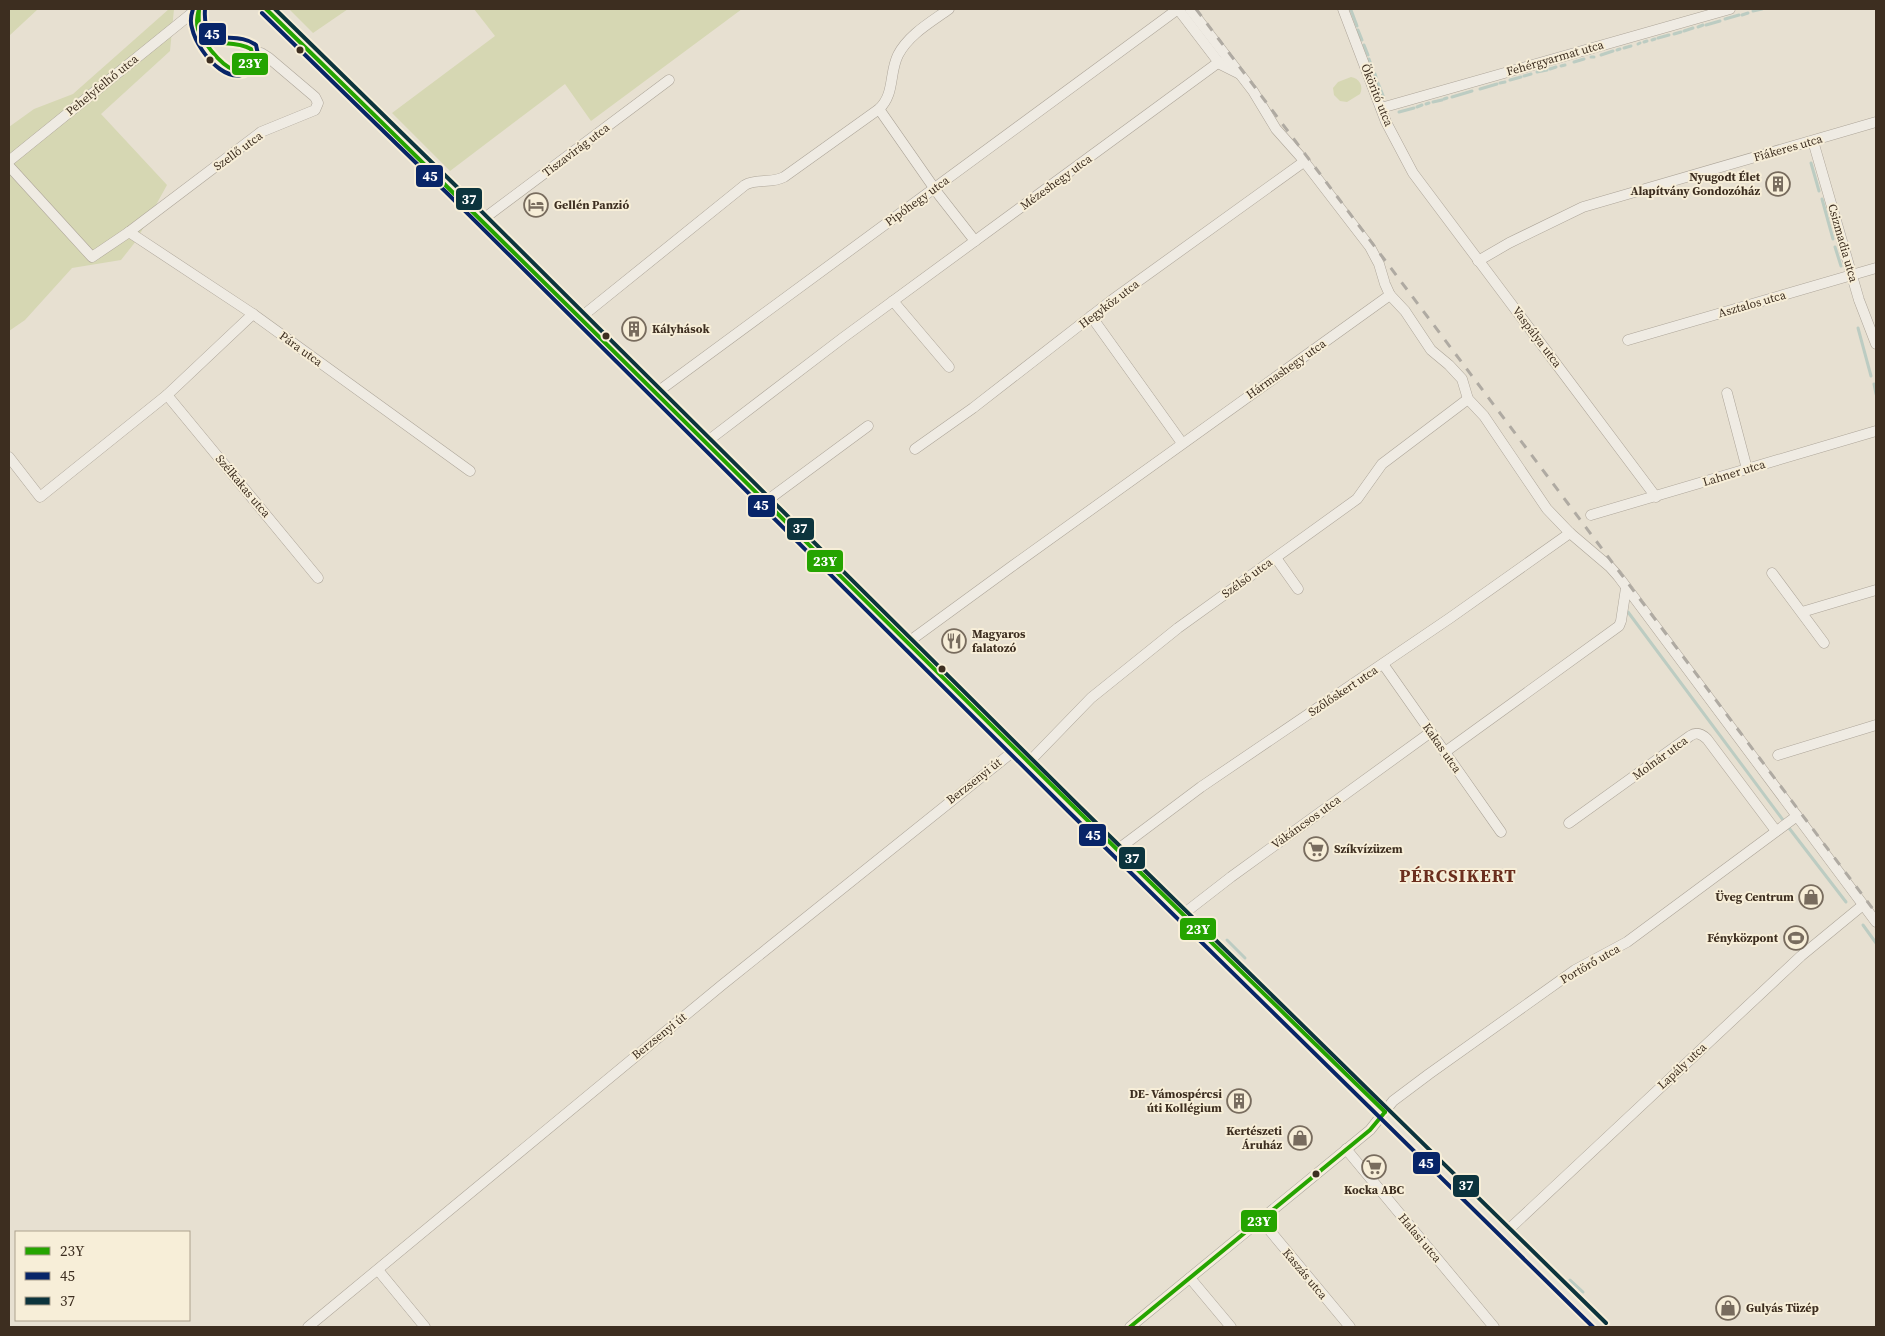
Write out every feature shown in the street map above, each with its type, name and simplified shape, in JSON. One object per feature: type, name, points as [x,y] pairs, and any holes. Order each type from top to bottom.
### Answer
[{"type":"main road","points":[[266,9],[482,220],[1116,850],[1602,1327]]},
{"type":"street","name":"Pehelyfelhő utca","points":[[9,162],[197,9]]},
{"type":"street","points":[[580,318],[745,185],[754,181],[772,182],[784,177],[879,109],[889,94],[895,62],[904,45],[949,9]]},
{"type":"street","points":[[1178,9],[1219,62],[1240,74]]},
{"type":"street","name":"Pipóhegy utca","points":[[656,393],[1178,9]]},
{"type":"street","points":[[1190,9],[1256,95],[1276,129],[1305,161],[1370,247],[1379,264],[1390,294],[1405,311],[1431,350],[1459,375],[1465,385],[1468,399],[1487,421],[1547,509],[1570,534],[1610,567],[1876,922]]},
{"type":"street","name":"Ököritó utca","points":[[1344,9],[1381,108],[1399,148],[1416,178]]},
{"type":"street","name":"Fehérgyarmat utca","points":[[1381,108],[1730,9]]},
{"type":"street","name":"Szellő utca","points":[[9,166],[92,257],[129,232],[261,132],[315,110],[318,103],[315,97],[269,58],[261,53],[253,54]]},
{"type":"street","name":"Mézeshegy utca","points":[[705,443],[893,301],[1219,62]]},
{"type":"street","name":"Tiszavirág utca","points":[[482,220],[670,80]]},
{"type":"street","points":[[879,109],[934,188],[975,241]]},
{"type":"street","name":"Fiákeres utca","points":[[1478,261],[1526,234],[1583,207],[1876,122]]},
{"type":"street","name":"Csizmadia utca","points":[[1813,141],[1859,300],[1876,344]]},
{"type":"street","name":"Hegyköz utca","points":[[915,449],[993,393],[1091,316],[1305,161]]},
{"type":"street","name":"Vaspálya utca","points":[[1416,178],[1656,497]]},
{"type":"street","name":"Pára utca","points":[[129,232],[253,314],[470,472]]},
{"type":"street","name":"Asztalos utca","points":[[1628,340],[1876,268]]},
{"type":"street","name":"Hármashegy utca","points":[[907,643],[1390,294]]},
{"type":"street","points":[[893,301],[949,367]]},
{"type":"street","points":[[9,457],[40,497],[167,395],[253,314]]},
{"type":"street","points":[[1091,316],[1182,443]]},
{"type":"street","points":[[1726,393],[1747,469]]},
{"type":"street","name":"Szélkakas utca","points":[[167,395],[318,578]]},
{"type":"street","name":"Szélső utca","points":[[1028,763],[1091,698],[1178,628],[1357,499],[1380,466],[1468,399]]},
{"type":"street","points":[[765,502],[868,426]]},
{"type":"street","name":"Lahner utca","points":[[1591,515],[1876,431]]},
{"type":"street","name":"Szőlőskert utca","points":[[1116,850],[1201,787],[1570,534]]},
{"type":"street","points":[[1276,558],[1298,589]]},
{"type":"street","points":[[1772,573],[1824,643]]},
{"type":"street","points":[[1445,752],[1617,627],[1622,621],[1626,588]]},
{"type":"street","points":[[1802,612],[1876,590]]},
{"type":"street","name":"Kakas utca","points":[[1383,664],[1501,832]]},
{"type":"street","points":[[1778,755],[1876,725]]},
{"type":"street","name":"Vákáncsos utca","points":[[1182,915],[1239,871],[1431,732]]},
{"type":"street","name":"Molnár utca","points":[[1569,823],[1690,736],[1697,733],[1702,734],[1776,831]]},
{"type":"street","name":"Berzsenyi út","points":[[308,1327],[722,985],[1015,750]]},
{"type":"street","name":"Portörő utca","points":[[1130,1327],[1372,1128],[1393,1101],[1579,968],[1627,942],[1796,816]]},
{"type":"street","name":"Lapály utca","points":[[1506,1232],[1801,956],[1863,905]]},
{"type":"street","name":"Halasi utca","points":[[1346,1149],[1494,1327]]},
{"type":"street","name":"Kaszás utca","points":[[1260,1220],[1350,1327]]},
{"type":"street","points":[[378,1270],[425,1327]]},
{"type":"street","points":[[1190,1278],[1231,1327]]},
{"type":"green space","points":[[9,9],[38,9],[9,36]]},
{"type":"green space","points":[[169,9],[174,9],[170,51],[101,114],[167,185],[136,241],[121,260],[72,268],[25,320],[9,331],[9,127],[34,109],[73,94]]},
{"type":"green space","points":[[289,9],[348,9],[313,33]]},
{"type":"green space","points":[[474,9],[742,9],[591,121],[565,84],[450,171],[392,113],[495,36]]},
{"type":"green space","points":[[1351,77],[1360,83],[1360,94],[1347,102],[1340,101],[1334,95],[1333,88],[1338,82]]},
{"type":"waterway","points":[[1753,11],[1762,9]]},
{"type":"waterway","points":[[1351,10],[1357,26]]},
{"type":"waterway","points":[[1742,15],[1748,13]]},
{"type":"waterway","points":[[1725,19],[1739,15]]},
{"type":"waterway","points":[[1706,25],[1720,21]]},
{"type":"waterway","points":[[1698,27],[1703,25]]},
{"type":"waterway","points":[[1684,31],[1693,28]]},
{"type":"waterway","points":[[1358,30],[1362,40]]},
{"type":"waterway","points":[[1674,34],[1681,32]]},
{"type":"waterway","points":[[1658,38],[1669,35]]},
{"type":"waterway","points":[[1364,45],[1368,55]]},
{"type":"waterway","points":[[1624,48],[1631,46]]},
{"type":"waterway","points":[[1601,55],[1613,51]]},
{"type":"waterway","points":[[1369,59],[1371,65]]},
{"type":"waterway","points":[[1574,62],[1584,59]]},
{"type":"waterway","points":[[1561,66],[1565,65]]},
{"type":"waterway","points":[[1550,69],[1556,67]]},
{"type":"waterway","points":[[1537,72],[1547,70]]},
{"type":"waterway","points":[[1524,76],[1531,74]]},
{"type":"waterway","points":[[1510,80],[1521,77]]},
{"type":"waterway","points":[[1500,83],[1505,82]]},
{"type":"waterway","points":[[1378,83],[1384,98]]},
{"type":"waterway","points":[[1480,89],[1497,84]]},
{"type":"waterway","points":[[1452,97],[1472,91]]},
{"type":"waterway","points":[[1433,102],[1442,100]]},
{"type":"waterway","points":[[1417,107],[1422,105]]},
{"type":"waterway","points":[[1399,112],[1414,108]]},
{"type":"waterway","points":[[1811,163],[1819,191]]},
{"type":"waterway","points":[[1822,199],[1833,239]]},
{"type":"waterway","points":[[1835,247],[1841,266]]},
{"type":"waterway","points":[[1858,328],[1871,376]]},
{"type":"waterway","points":[[1874,384],[1876,394]]},
{"type":"waterway","points":[[1628,612],[1783,820]]},
{"type":"waterway","points":[[1789,828],[1846,902]]},
{"type":"waterway","points":[[1863,925],[1876,943]]},
{"type":"waterway","points":[[1227,940],[1245,958]]},
{"type":"waterway","points":[[1570,1280],[1583,1292]]},
{"type":"railway","points":[[1196,9],[1876,913]]},
{"type":"transit line","name":"45","points":[[193,9],[191,18],[192,28],[202,50],[210,60],[220,69],[230,74],[241,75],[250,71],[259,59],[256,45],[247,40],[214,35],[209,31],[205,22],[205,9]]},
{"type":"transit line","name":"23Y","points":[[199,9],[199,24],[202,34],[207,39],[214,42],[241,45],[251,49],[253,58],[246,68],[240,71],[232,69],[225,65],[211,50],[198,29],[199,9]]},
{"type":"transit line","name":"23Y","points":[[266,9],[1385,1112]]},
{"type":"transit line","name":"37","points":[[275,9],[456,186],[1076,803],[1606,1323]]},
{"type":"transit line","name":"45","points":[[262,13],[448,194],[1068,811],[1593,1327]]},
{"type":"transit line","name":"23Y","points":[[1130,1327],[1370,1130],[1385,1112]]},
{"type":"place","name":"Nyugodt Élet Alapítvány Gondozóház","points":[[1778,184]]},
{"type":"place","name":"Gellén Panzió","points":[[536,205]]},
{"type":"place","name":"Kályhások","points":[[634,329]]},
{"type":"place","name":"Magyaros falatozó","points":[[954,641]]},
{"type":"place","name":"Szíkvízüzem","points":[[1316,849]]},
{"type":"place","name":"Üveg Centrum","points":[[1811,897]]},
{"type":"place","name":"Fényközpont","points":[[1796,938]]},
{"type":"place","name":"DE- Vámospércsi úti Kollégium","points":[[1239,1101]]},
{"type":"place","name":"Kertészeti Áruház","points":[[1300,1138]]},
{"type":"place","name":"Kocka ABC","points":[[1374,1167]]},
{"type":"place","name":"Gulyás Tüzép","points":[[1728,1308]]},
{"type":"district","name":"PÉRCSIKERT","points":[[1458,876]]}]
